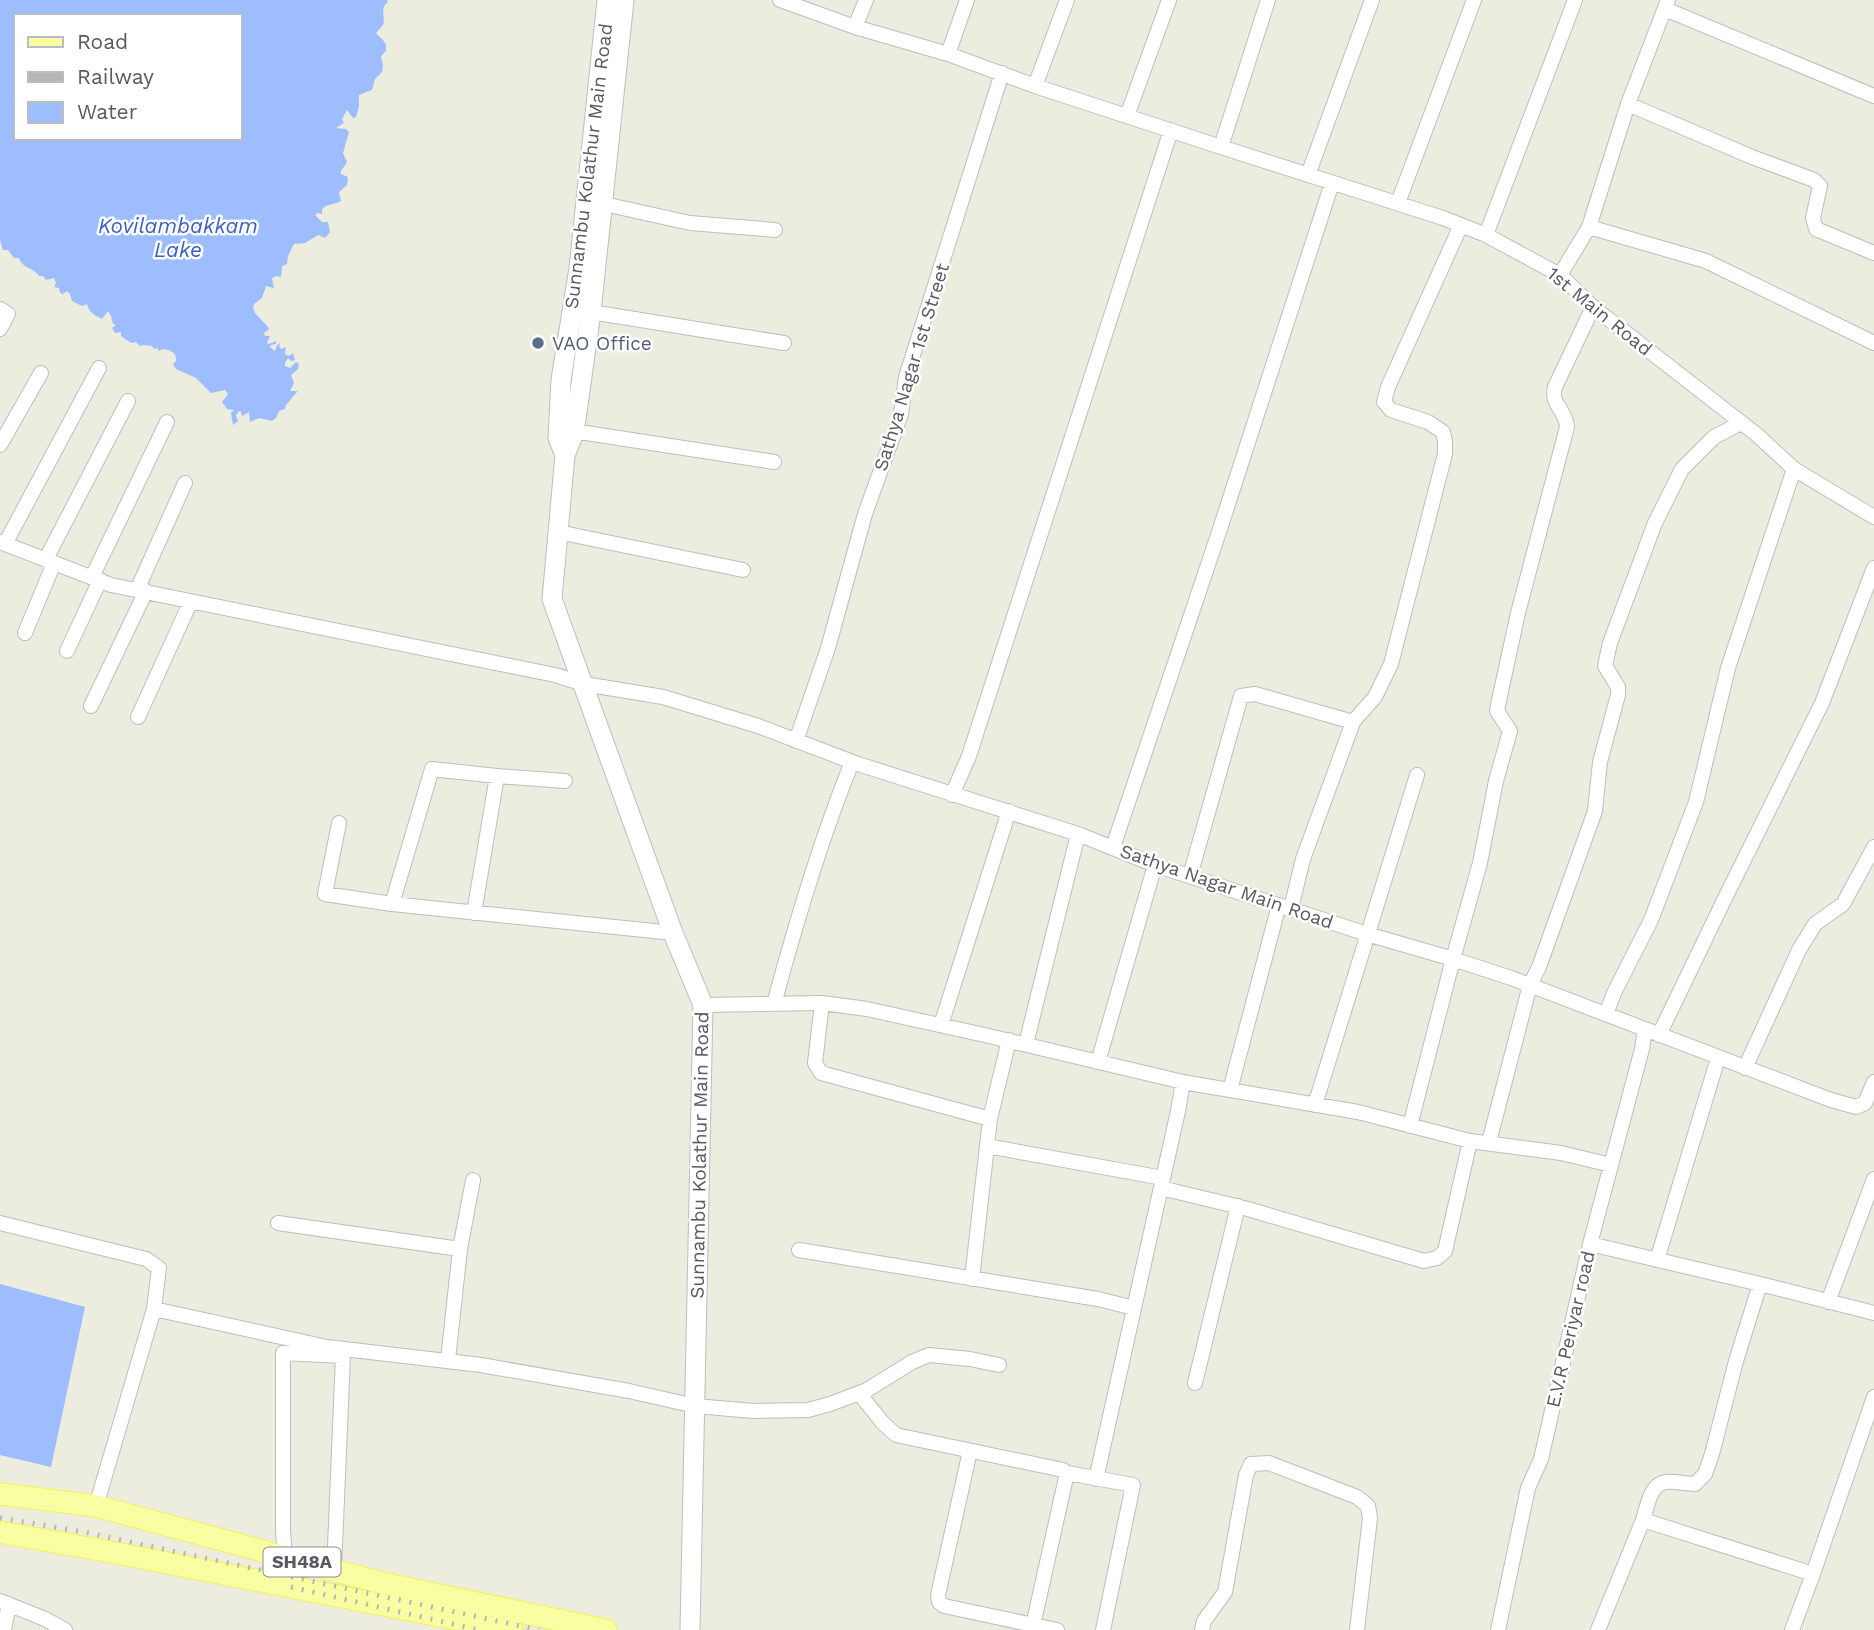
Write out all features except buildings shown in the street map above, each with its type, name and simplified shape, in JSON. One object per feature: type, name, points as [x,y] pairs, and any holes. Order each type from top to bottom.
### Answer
[{"type":"main road","name":"SH48A","points":[[0,1494],[96,1506],[415,1591],[606,1630]]},
{"type":"main road","name":"SH48A","points":[[0,1532],[486,1628],[512,1630]]},
{"type":"street","name":"Sunnambu Kolathur Main Road","points":[[607,0],[604,204],[574,433],[565,455],[552,599],[673,933],[703,1005],[690,1630]]},
{"type":"street","name":"Sunnambu Kolathur Main Road","points":[[565,455],[558,438],[561,380],[624,0]]},
{"type":"street","name":"1st Main Road","points":[[780,0],[855,27],[948,54],[1221,148],[1398,203],[1486,235],[1560,275],[1593,307],[1741,423],[1794,469],[1874,516]]},
{"type":"street","points":[[855,27],[866,0]]},
{"type":"street","points":[[948,54],[967,0]]},
{"type":"street","points":[[1035,86],[1067,0]]},
{"type":"street","points":[[1127,116],[1169,0]]},
{"type":"street","points":[[1221,148],[1268,0]]},
{"type":"street","points":[[1308,175],[1372,0]]},
{"type":"street","points":[[1398,203],[1474,0]]},
{"type":"street","points":[[1486,235],[1575,0]]},
{"type":"street","points":[[1560,275],[1589,227],[1629,104],[1667,4],[1874,96]]},
{"type":"street","name":"Sathya Nagar 1st Street","points":[[796,741],[828,648],[866,514],[901,414],[906,377],[1002,73]]},
{"type":"street","points":[[1629,104],[1752,157],[1814,180],[1820,186],[1813,218],[1816,229],[1874,253]]},
{"type":"street","points":[[951,795],[969,757],[1171,130]]},
{"type":"street","points":[[1113,847],[1332,183]]},
{"type":"street","points":[[604,204],[690,223],[775,230]]},
{"type":"street","points":[[1230,1090],[1285,907],[1353,722],[1375,697],[1391,664],[1445,454],[1445,441],[1443,432],[1428,422],[1391,410],[1384,402],[1388,387],[1461,225]]},
{"type":"street","points":[[1589,227],[1706,261],[1874,343]]},
{"type":"street","points":[[1410,1126],[1480,863],[1496,782],[1510,731],[1497,711],[1518,613],[1567,426],[1567,420],[1554,401],[1553,394],[1593,307]]},
{"type":"street","points":[[0,309],[8,314],[0,329]]},
{"type":"street","points":[[591,312],[784,342]]},
{"type":"street","points":[[2,543],[99,368]]},
{"type":"street","points":[[0,445],[41,373]]},
{"type":"street","points":[[25,633],[50,561],[128,401]]},
{"type":"street","points":[[67,651],[96,579],[167,422]]},
{"type":"street","points":[[1489,1142],[1530,985],[1539,967],[1595,811],[1600,762],[1618,695],[1618,687],[1605,666],[1610,643],[1655,523],[1682,469],[1714,437],[1741,423]]},
{"type":"street","points":[[574,433],[774,462]]},
{"type":"street","points":[[1606,1014],[1651,920],[1696,802],[1728,668],[1794,469]]},
{"type":"street","points":[[92,706],[185,484]]},
{"type":"street","points":[[558,532],[743,570]]},
{"type":"street","name":"Sathya Nagar Main Road","points":[[2,543],[111,584],[555,675],[584,684],[663,697],[758,726],[852,762],[951,795],[1078,834],[1156,865],[1530,985],[1831,1100],[1856,1107],[1865,1102],[1874,1082]]},
{"type":"street","points":[[1659,1035],[1822,704],[1874,568]]},
{"type":"street","points":[[138,717],[191,601]]},
{"type":"street","points":[[1190,876],[1241,696],[1255,694],[1353,722]]},
{"type":"street","points":[[774,1004],[823,837],[852,762]]},
{"type":"street","points":[[393,904],[432,769],[565,781]]},
{"type":"street","points":[[1315,1105],[1418,775]]},
{"type":"street","points":[[474,913],[496,776]]},
{"type":"street","points":[[941,1025],[1009,811]]},
{"type":"street","points":[[339,823],[325,894],[393,904],[673,933]]},
{"type":"street","points":[[1026,1044],[1078,834]]},
{"type":"street","points":[[1745,1068],[1799,950],[1815,924],[1843,904],[1874,847]]},
{"type":"street","points":[[1098,1062],[1156,865]]},
{"type":"street","points":[[822,1003],[815,1063],[821,1073],[990,1119]]},
{"type":"street","points":[[703,1005],[822,1003],[867,1009],[1183,1082],[1358,1112],[1469,1141],[1561,1153],[1611,1165]]},
{"type":"street","name":"E.V.R Periyar road","points":[[1498,1630],[1528,1488],[1541,1460],[1590,1244],[1645,1029]]},
{"type":"street","points":[[972,1279],[990,1119],[1009,1040]]},
{"type":"street","points":[[1657,1260],[1718,1058]]},
{"type":"street","points":[[1096,1479],[1183,1082]]},
{"type":"street","points":[[986,1146],[1162,1183],[1424,1261],[1437,1258],[1445,1251],[1469,1141]]},
{"type":"street","points":[[1828,1302],[1874,1179]]},
{"type":"street","points":[[448,1360],[460,1249],[473,1180]]},
{"type":"street","points":[[1195,1383],[1238,1206]]},
{"type":"street","points":[[0,1223],[146,1259],[159,1268],[154,1309],[96,1506]]},
{"type":"street","points":[[278,1223],[460,1249]]},
{"type":"street","points":[[1590,1244],[1874,1313]]},
{"type":"street","points":[[799,1250],[1134,1308]]},
{"type":"street","points":[[1598,1630],[1643,1520],[1649,1497],[1659,1485],[1668,1481],[1695,1484],[1705,1474],[1760,1284]]},
{"type":"street","points":[[154,1309],[327,1347],[448,1360],[629,1391],[695,1406],[754,1411],[808,1410],[830,1404],[867,1390],[912,1362],[929,1355],[999,1365]]},
{"type":"street","points":[[285,1558],[283,1353],[343,1356],[334,1570]]},
{"type":"street","points":[[859,1393],[896,1435],[1133,1485],[1103,1630]]},
{"type":"street","points":[[1792,1630],[1874,1397]]},
{"type":"street","points":[[970,1451],[938,1595],[939,1602],[944,1606],[1057,1630]]},
{"type":"street","points":[[1202,1630],[1204,1621],[1224,1592],[1246,1475],[1251,1464],[1269,1463],[1357,1497],[1368,1506],[1370,1518],[1357,1630]]},
{"type":"street","points":[[1033,1627],[1068,1473]]},
{"type":"street","points":[[1643,1520],[1813,1574]]},
{"type":"street","points":[[5,1630],[5,1602],[65,1630]]},
{"type":"water","name":"Kovilambakkam Lake","points":[[0,0],[387,0],[383,10],[383,25],[376,33],[386,45],[386,51],[381,56],[382,72],[375,79],[372,90],[359,95],[356,117],[353,118],[347,110],[342,119],[344,123],[336,128],[349,132],[343,153],[347,162],[341,171],[341,174],[348,177],[347,185],[339,192],[341,201],[322,209],[322,214],[315,215],[322,222],[328,222],[330,232],[325,238],[318,235],[305,243],[294,244],[287,264],[282,266],[281,277],[272,278],[274,288],[266,286],[262,298],[253,307],[269,329],[264,333],[265,336],[270,336],[267,343],[276,341],[276,344],[270,347],[275,351],[280,343],[281,349],[286,347],[285,354],[289,356],[293,353],[295,360],[288,358],[285,366],[290,368],[296,362],[299,364],[298,369],[291,375],[294,383],[290,391],[297,392],[272,421],[259,418],[250,422],[249,412],[242,416],[239,411],[236,415],[238,421],[233,425],[231,413],[234,410],[227,409],[222,402],[228,394],[225,390],[211,393],[196,378],[176,369],[173,364],[176,356],[171,351],[140,346],[121,336],[121,332],[115,333],[112,328],[116,325],[113,324],[108,311],[102,319],[95,315],[87,304],[82,306],[72,301],[67,291],[60,293],[59,288],[54,287],[54,278],[46,280],[23,264],[19,258],[14,258],[8,250],[3,250],[0,240]]},
{"type":"water","points":[[0,1284],[85,1307],[51,1467],[0,1455]]},
{"type":"railway","points":[[0,1518],[84,1532],[539,1630]]},
{"type":"railway","points":[[291,1587],[479,1630]]},
{"type":"place","name":"VAO Office","points":[[538,343]]}]
